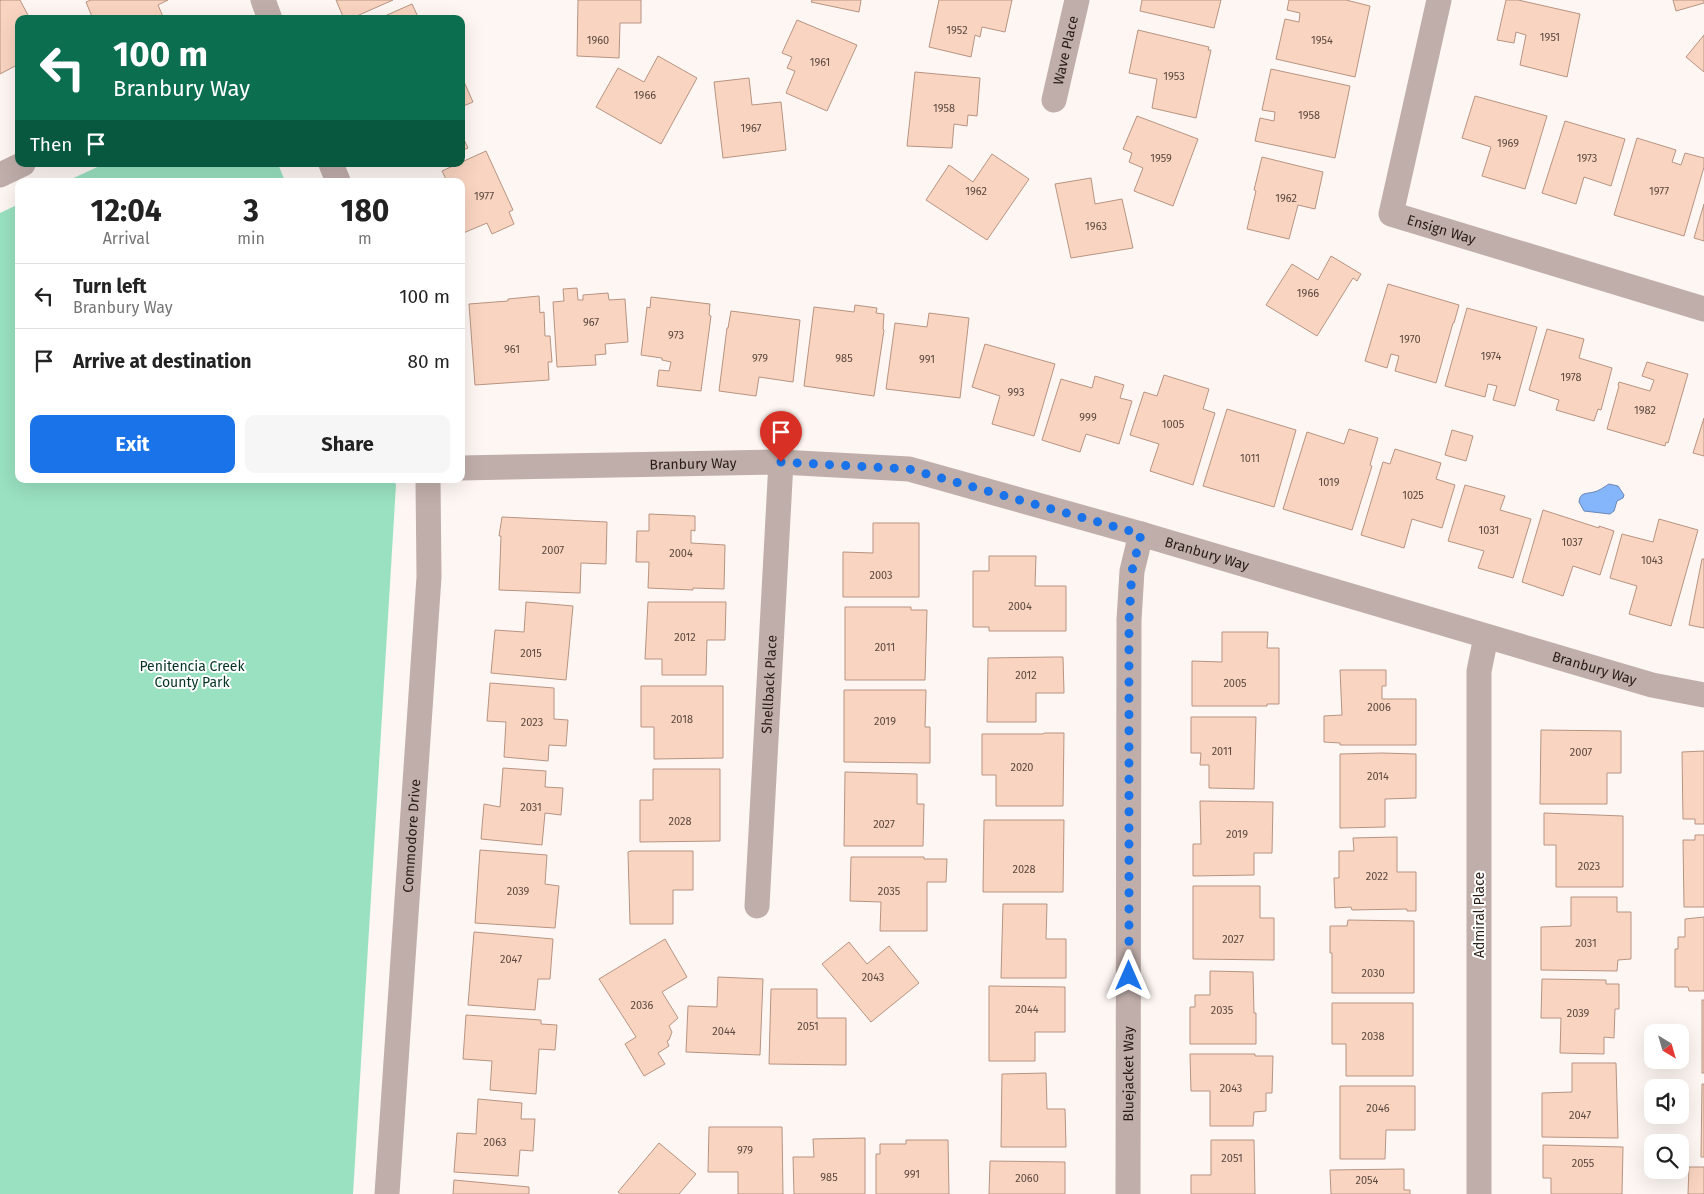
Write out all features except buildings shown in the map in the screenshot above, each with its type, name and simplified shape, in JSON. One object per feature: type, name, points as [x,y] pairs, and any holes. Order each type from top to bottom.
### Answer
[{"type":"street","points":[[263,0],[269,15]]},
{"type":"street","name":"Wave Place","points":[[1054,100],[1077,0]]},
{"type":"street","name":"Ensign Way","points":[[1439,0],[1390,214],[1704,310]]},
{"type":"street","points":[[0,175],[17,167]]},
{"type":"street","name":"Branbury Way","points":[[465,468],[781,462],[909,469],[1141,534],[1652,685],[1704,695]]},
{"type":"street","name":"Shellback Place","points":[[757,906],[781,462]]},
{"type":"street","name":"Commodore Drive","points":[[387,1194],[429,577],[428,483]]},
{"type":"street","name":"Bluejacket Way","points":[[1128,1194],[1129,620],[1132,571],[1141,534]]},
{"type":"street","name":"Admiral Place","points":[[1479,1194],[1478,671],[1486,637]]},
{"type":"green space","points":[[97,167],[279,167],[284,178],[74,178]]},
{"type":"green space","name":"Penitencia Creek County Park","points":[[15,206],[15,483],[395,483],[353,1194],[0,1194],[0,213]]},
{"type":"water","points":[[1609,484],[1618,486],[1624,495],[1623,498],[1617,501],[1614,511],[1610,514],[1584,511],[1579,502],[1581,496],[1598,491]]},
{"type":"route","points":[[781,462],[909,469],[1141,534],[1132,571],[1129,620],[1129,976]]}]
